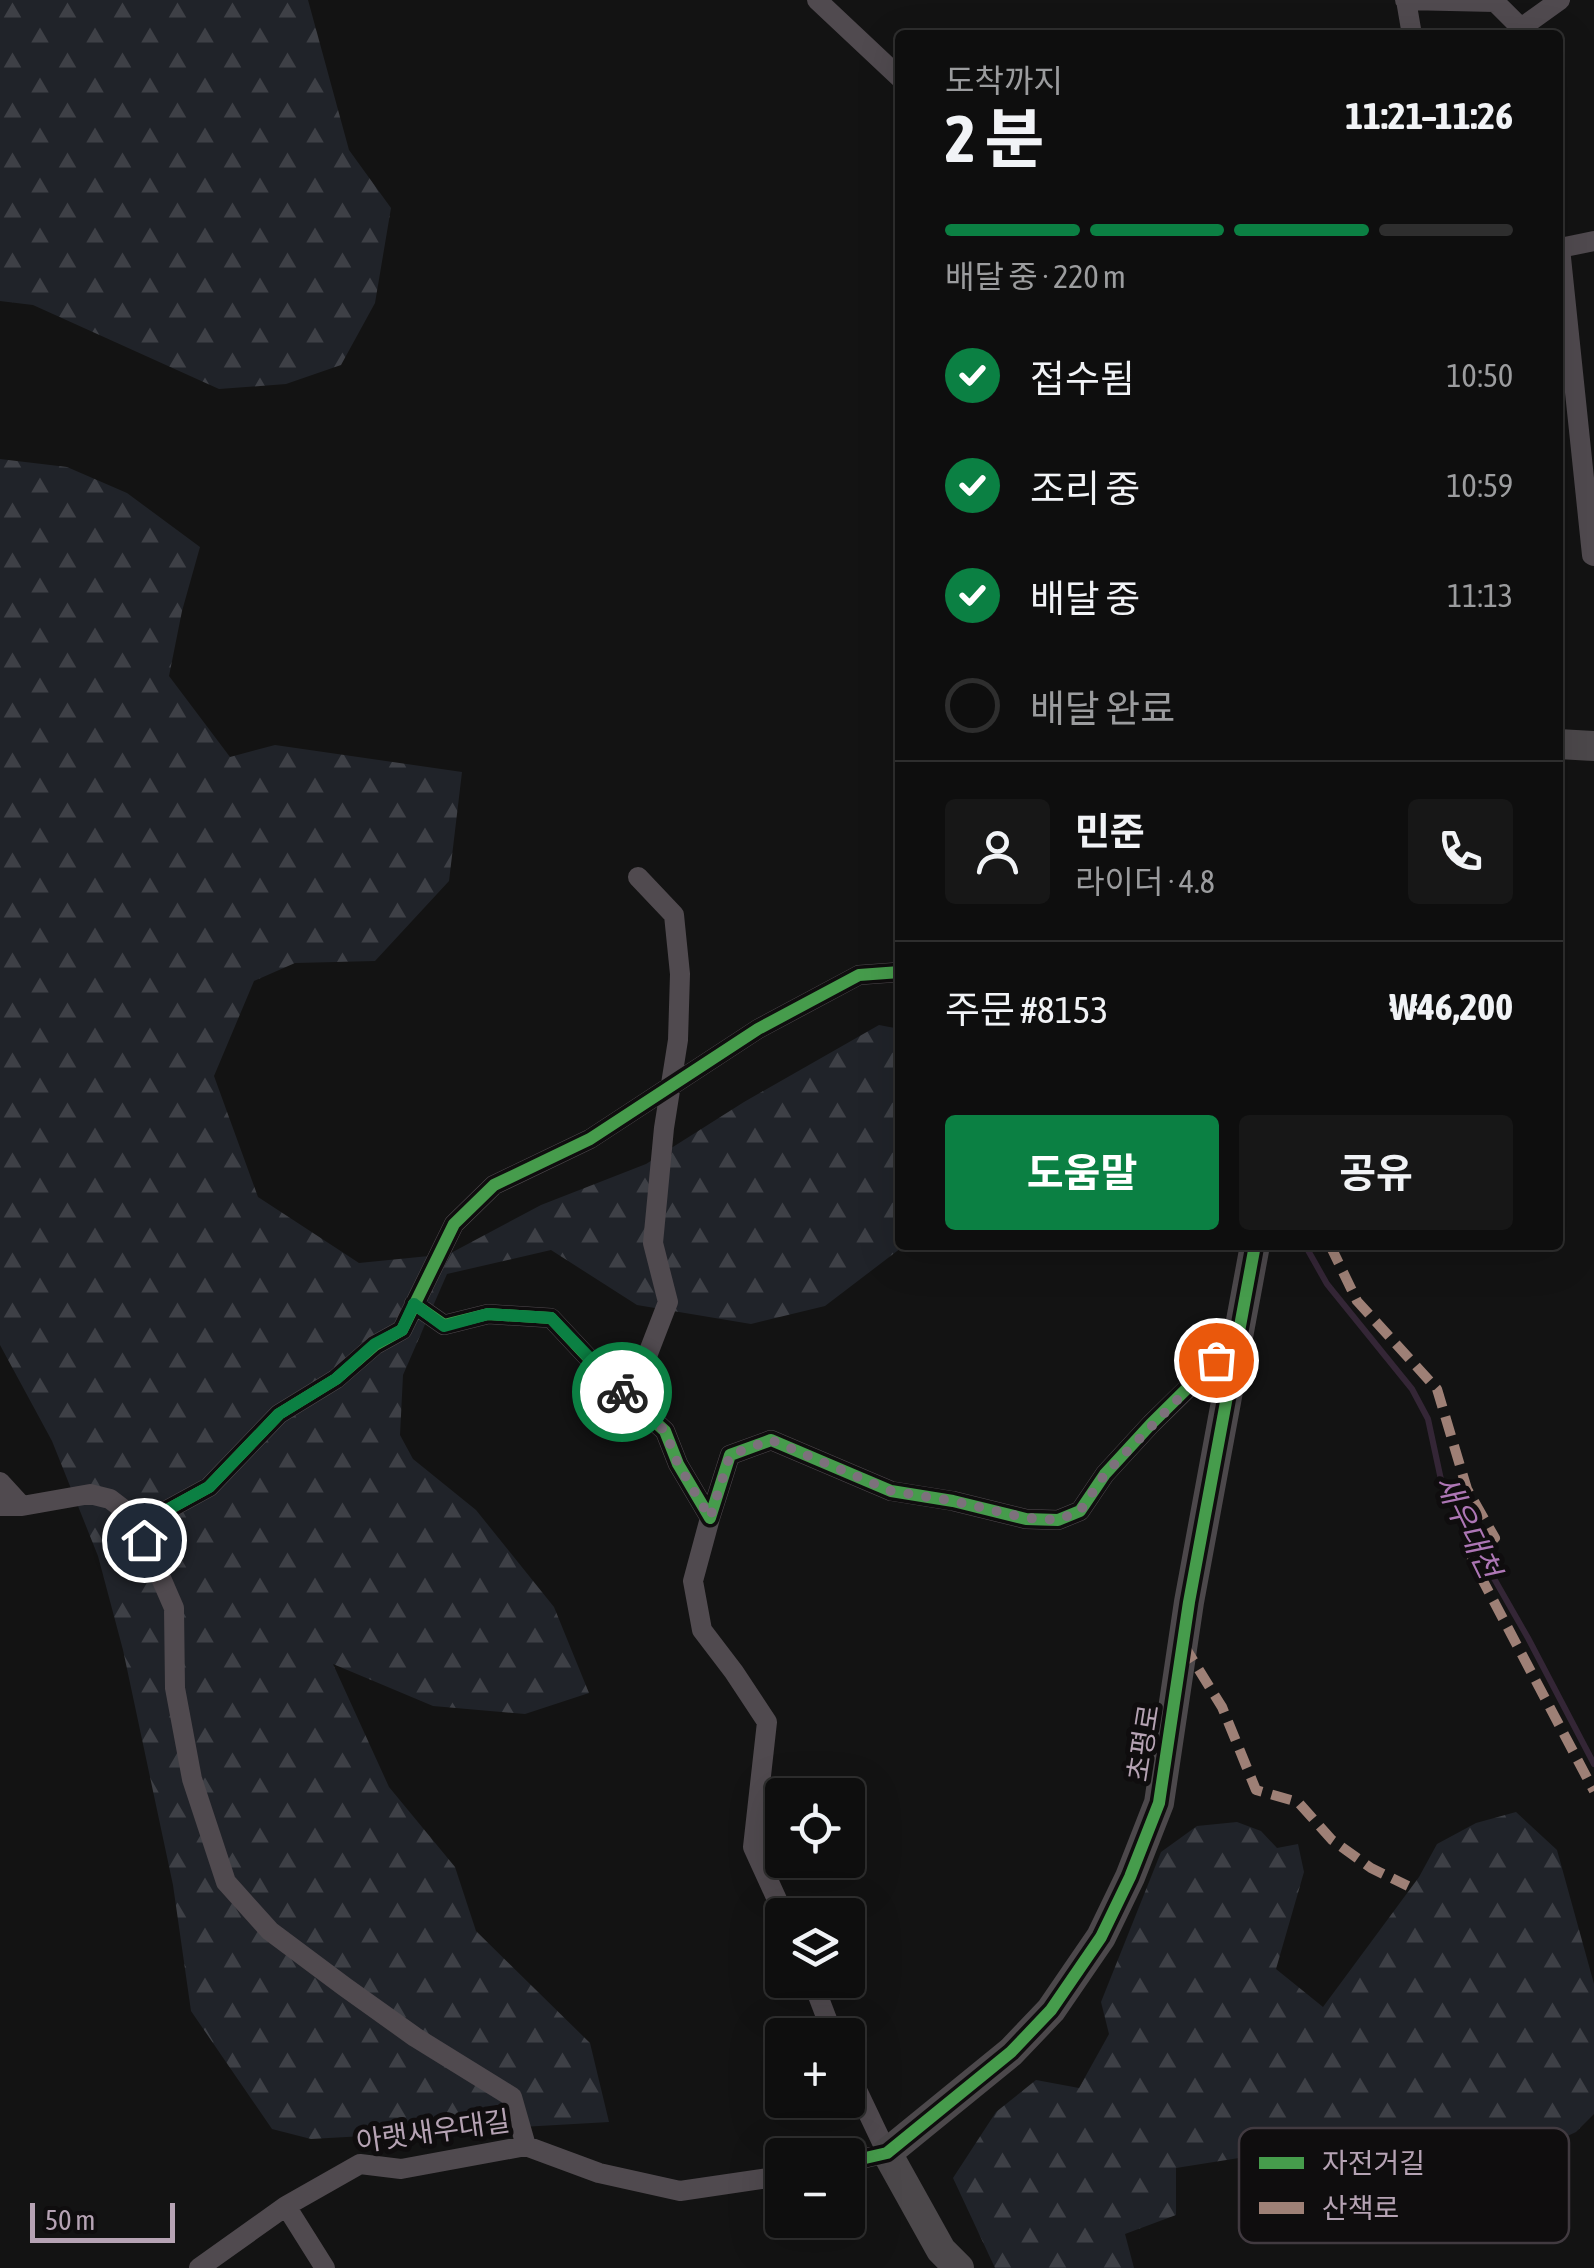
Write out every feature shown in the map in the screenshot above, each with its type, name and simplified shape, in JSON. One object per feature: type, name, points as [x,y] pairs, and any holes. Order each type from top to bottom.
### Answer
[{"type":"street","points":[[816,0],[895,73]]},
{"type":"street","points":[[1411,30],[1406,0],[1495,2],[1521,28],[1560,0]]},
{"type":"street","points":[[1563,247],[1594,240]]},
{"type":"street","points":[[1563,277],[1594,556]]},
{"type":"street","points":[[1563,744],[1594,746]]},
{"type":"street","points":[[621,1391],[644,1364],[668,1302],[653,1243],[678,1040],[674,915],[638,876]]},
{"type":"street","points":[[133,1524],[209,1487],[279,1414],[336,1379],[375,1344],[402,1330],[454,1224],[494,1185],[590,1139],[758,1029],[859,975],[895,972]]},
{"type":"street","name":"초평로","points":[[887,2153],[1012,2052],[1051,2010],[1101,1937],[1130,1877],[1160,1803],[1190,1602],[1253,1250]]},
{"type":"street","points":[[414,1304],[444,1326],[488,1314],[551,1318],[665,1431],[678,1464],[710,1518]]},
{"type":"street","points":[[776,1898],[753,1848],[767,1722],[702,1630],[693,1581],[730,1455],[771,1440],[891,1491],[1026,1518],[1058,1520],[1080,1511],[1105,1474],[1237,1339]]},
{"type":"street","points":[[0,1482],[22,1506]]},
{"type":"street","points":[[0,1506],[90,1494],[110,1499],[122,1509],[144,1540],[174,1608],[176,1688],[192,1780],[226,1882],[270,1931],[415,2037],[512,2097],[526,2146]]},
{"type":"street","points":[[865,2107],[941,2250],[959,2268]]},
{"type":"street","name":"아랫새우대길","points":[[199,2268],[286,2206],[360,2164],[402,2169],[526,2146],[599,2173],[680,2191],[765,2178]]},
{"type":"street","points":[[865,2158],[887,2153]]},
{"type":"street","points":[[286,2206],[325,2268]]},
{"type":"green space","points":[[0,0],[308,0],[349,150],[391,208],[375,303],[341,365],[286,384],[219,389],[33,305],[0,301]]},
{"type":"green space","points":[[0,459],[67,467],[127,493],[200,547],[169,676],[230,757],[275,745],[462,772],[449,881],[375,961],[295,963],[254,981],[214,1076],[258,1197],[359,1263],[449,1254],[541,1205],[646,1164],[744,1102],[879,1025],[895,1028],[895,1250],[898,1250],[825,1306],[751,1324],[637,1305],[551,1250],[447,1274],[403,1375],[400,1435],[413,1459],[476,1510],[554,1607],[589,1693],[525,1714],[433,1706],[333,1664],[389,1787],[455,1867],[476,1931],[590,2043],[609,2122],[311,2139],[272,2129],[191,2011],[173,1885],[123,1650],[98,1556],[52,1441],[0,1345]]},
{"type":"green space","points":[[1516,1812],[1557,1850],[1594,1984],[1594,2114],[1576,2132],[1569,2135],[1569,2128],[1239,2128],[1239,2158],[1176,2168],[1176,2215],[1125,2234],[1134,2268],[995,2268],[953,2178],[996,2112],[1036,2080],[1079,2088],[1109,2034],[1101,2002],[1161,1852],[1197,1826],[1237,1822],[1261,1831],[1277,1848],[1298,1844],[1304,1872],[1276,1969],[1323,2007],[1419,1877],[1437,1844],[1476,1823]]},
{"type":"waterway","name":"새우대천","points":[[1308,1250],[1327,1284],[1412,1389],[1428,1419],[1443,1489],[1594,1764]]},
{"type":"marked path","points":[[1332,1250],[1357,1301],[1437,1389],[1467,1489],[1495,1538],[1472,1560],[1594,1791]]},
{"type":"marked path","points":[[1183,1644],[1222,1707],[1256,1790],[1298,1802],[1332,1840],[1371,1868],[1408,1886]]},
{"type":"cycle path","points":[[133,1524],[209,1487],[279,1414],[336,1379],[375,1345],[402,1330],[454,1224],[494,1185],[590,1139],[758,1029],[859,975],[895,972]]},
{"type":"cycle path","points":[[865,2158],[887,2153],[1011,2052],[1051,2010],[1101,1937],[1130,1877],[1159,1803],[1189,1602],[1254,1250]]},
{"type":"cycle path","points":[[414,1304],[444,1325],[488,1314],[551,1318],[609,1380],[665,1431],[678,1464],[710,1518],[730,1455],[771,1440],[891,1491],[1026,1519],[1058,1520],[1080,1511],[1105,1474],[1237,1339]]},
{"type":"way so far","points":[[622,1392],[665,1431],[678,1464],[710,1518],[730,1455],[771,1440],[891,1491],[1026,1518],[1058,1520],[1080,1511],[1105,1474],[1216,1360]]},
{"type":"route","points":[[144,1540],[133,1524],[209,1487],[279,1414],[336,1379],[375,1344],[402,1330],[414,1304],[444,1326],[488,1314],[551,1318],[622,1392]]}]
